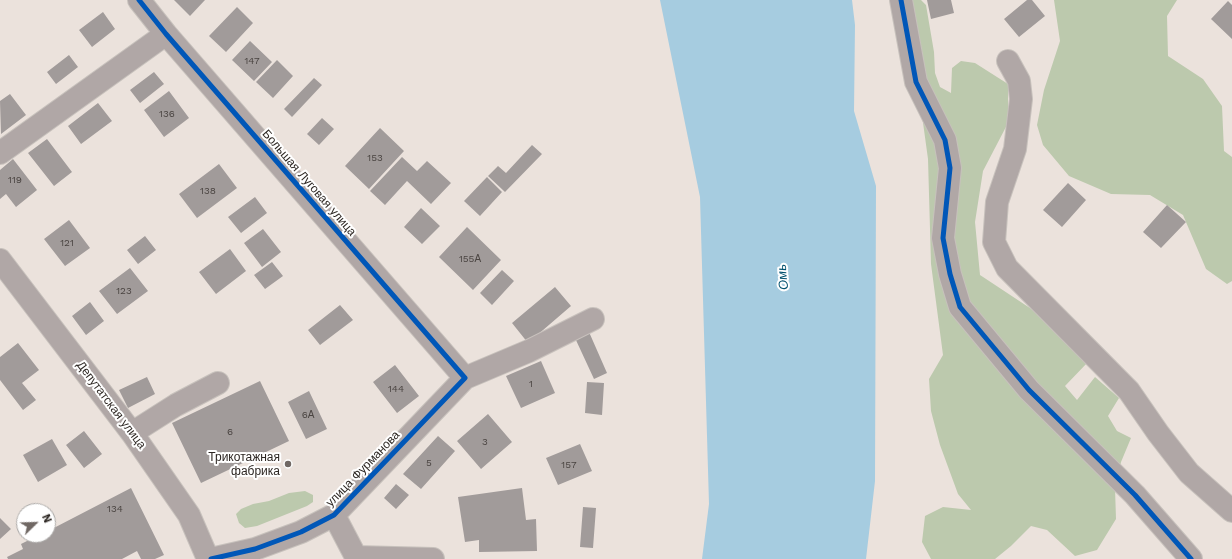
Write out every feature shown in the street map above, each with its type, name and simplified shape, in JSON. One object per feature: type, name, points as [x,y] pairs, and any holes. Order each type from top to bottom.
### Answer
[{"type":"street","name":"Большая Луговая улица","points":[[139,0],[166,34],[465,378]]},
{"type":"street","points":[[901,0],[916,82],[945,140],[950,168],[943,238],[950,274],[960,307],[1029,390],[1135,495],[1190,559]]},
{"type":"street","points":[[0,153],[166,34]]},
{"type":"street","points":[[1008,61],[1019,81],[1020,99],[1015,149],[997,202],[994,242],[1008,268],[1129,391],[1158,433],[1189,473],[1232,511]]},
{"type":"street","name":"Депутатская улица","points":[[0,260],[132,434],[189,515],[210,559]]},
{"type":"street","points":[[465,378],[529,351],[593,319]]},
{"type":"street","name":"улица Фурманова","points":[[210,559],[261,546],[301,532],[334,515],[465,378]]},
{"type":"street","points":[[132,434],[176,405],[218,383]]},
{"type":"street","points":[[334,515],[357,558],[433,559]]},
{"type":"green space","points":[[911,0],[921,0],[926,5],[934,52],[935,73],[940,87],[951,93],[952,68],[961,61],[975,63],[1008,84],[1008,123],[983,171],[975,222],[980,275],[1042,316],[1088,362],[1065,386],[1077,400],[1095,377],[1119,398],[1108,416],[1117,431],[1131,438],[1121,462],[1115,488],[1116,519],[1097,550],[1075,556],[1047,530],[1031,526],[1011,546],[995,559],[931,559],[922,542],[925,516],[943,507],[971,510],[958,494],[940,445],[931,411],[929,379],[943,355],[931,264],[928,159],[921,108]]},
{"type":"green space","points":[[1054,0],[1177,0],[1167,16],[1168,56],[1203,79],[1222,106],[1224,151],[1232,157],[1232,281],[1227,284],[1206,269],[1183,215],[1150,195],[1111,194],[1069,176],[1043,145],[1037,125],[1044,90],[1060,41]]},
{"type":"green space","points":[[305,491],[313,495],[313,502],[307,506],[257,526],[245,528],[239,523],[236,514],[241,509],[253,504],[269,501],[289,493]]},
{"type":"water","name":"Омь","points":[[660,0],[852,0],[855,25],[854,111],[876,186],[875,481],[866,559],[702,559],[709,504],[700,197]]},
{"type":"building","points":[[174,0],[205,0],[190,16]]},
{"type":"building","points":[[927,0],[951,0],[954,13],[931,19]]},
{"type":"building","points":[[1027,0],[1032,0],[1045,16],[1019,37],[1004,19]]},
{"type":"building","points":[[1228,1],[1232,5],[1232,39],[1211,19]]},
{"type":"building","points":[[237,7],[253,23],[226,52],[209,36]]},
{"type":"building","points":[[103,12],[115,29],[92,47],[79,30]]},
{"type":"building","points":[[250,41],[272,62],[254,81],[232,60]]},
{"type":"building","points":[[69,55],[78,67],[56,84],[47,72]]},
{"type":"building","points":[[277,60],[293,76],[273,98],[256,82]]},
{"type":"building","points":[[154,72],[164,84],[140,103],[130,90]]},
{"type":"building","points":[[314,78],[322,85],[292,117],[284,109]]},
{"type":"building","points":[[169,91],[189,118],[164,137],[144,110]]},
{"type":"building","points":[[10,94],[26,115],[1,134],[0,101]]},
{"type":"building","points":[[98,103],[112,121],[81,144],[68,126]]},
{"type":"building","points":[[322,118],[334,129],[319,145],[307,134]]},
{"type":"building","points":[[380,128],[404,151],[369,189],[345,166]]},
{"type":"building","points":[[47,139],[72,172],[54,186],[28,153]]},
{"type":"building","points":[[532,145],[542,154],[505,192],[488,176],[498,166],[506,173]]},
{"type":"building","points":[[402,157],[417,171],[427,161],[451,183],[431,204],[407,181],[385,205],[370,191]]},
{"type":"building","points":[[13,159],[37,190],[16,207],[6,194],[0,199],[0,170]]},
{"type":"building","points":[[219,164],[237,188],[197,218],[179,194]]},
{"type":"building","points":[[487,177],[502,192],[480,216],[464,201]]},
{"type":"building","points":[[1068,183],[1086,200],[1062,227],[1043,210]]},
{"type":"building","points":[[255,197],[267,213],[241,233],[228,217]]},
{"type":"building","points":[[1167,205],[1186,222],[1161,248],[1143,232]]},
{"type":"building","points":[[421,208],[440,226],[422,244],[404,227]]},
{"type":"building","points":[[69,220],[90,248],[65,266],[44,239]]},
{"type":"building","points":[[467,227],[501,260],[473,290],[439,257]]},
{"type":"building","points":[[263,229],[281,252],[262,267],[244,243]]},
{"type":"building","points":[[145,236],[156,250],[138,264],[127,250]]},
{"type":"building","points":[[230,249],[246,271],[216,294],[199,272]]},
{"type":"building","points":[[272,262],[283,276],[265,289],[254,275]]},
{"type":"building","points":[[130,268],[148,291],[117,314],[99,291]]},
{"type":"building","points":[[502,270],[514,281],[492,305],[480,293]]},
{"type":"building","points":[[555,287],[571,306],[528,343],[512,323]]},
{"type":"building","points":[[90,302],[104,321],[86,335],[72,316]]},
{"type":"building","points":[[340,305],[353,320],[320,345],[308,330]]},
{"type":"building","points":[[589,332],[607,373],[594,379],[575,338]]},
{"type":"building","points":[[18,343],[39,370],[22,383],[36,400],[23,410],[0,380],[0,357]]},
{"type":"building","points":[[541,361],[555,393],[521,408],[506,376]]},
{"type":"building","points":[[395,365],[419,396],[397,413],[373,382]]},
{"type":"building","points":[[147,377],[155,394],[128,408],[119,390]]},
{"type":"building","points":[[260,381],[289,441],[201,483],[172,423]]},
{"type":"building","points":[[587,382],[604,383],[602,415],[585,413]]},
{"type":"building","points":[[309,391],[327,429],[306,439],[288,402]]},
{"type":"building","points":[[488,414],[512,442],[481,469],[457,441]]},
{"type":"building","points":[[84,431],[102,454],[84,468],[66,445]]},
{"type":"building","points":[[438,436],[455,451],[421,489],[403,474]]},
{"type":"building","points":[[52,439],[67,465],[38,482],[23,455]]},
{"type":"building","points":[[580,444],[592,471],[558,485],[546,458]]},
{"type":"building","points":[[396,484],[409,495],[396,509],[384,498]]},
{"type":"building","points":[[131,488],[164,555],[155,559],[141,559],[137,551],[122,559],[8,559],[7,557],[23,549],[21,544],[23,543],[56,543],[56,527]]},
{"type":"building","points":[[522,488],[526,520],[536,519],[537,551],[479,552],[479,540],[465,542],[458,497]]},
{"type":"building","points":[[583,507],[596,508],[593,548],[580,547]]},
{"type":"building","points":[[0,518],[11,529],[0,539]]},
{"type":"cycle path","points":[[139,0],[166,34],[465,378],[334,515],[301,532],[255,549],[211,559]]},
{"type":"cycle path","points":[[901,0],[916,82],[945,140],[950,168],[943,238],[950,274],[960,307],[1029,390],[1135,495],[1191,559]]},
{"type":"place","name":"Трикотажная фабрика","points":[[288,464]]}]
